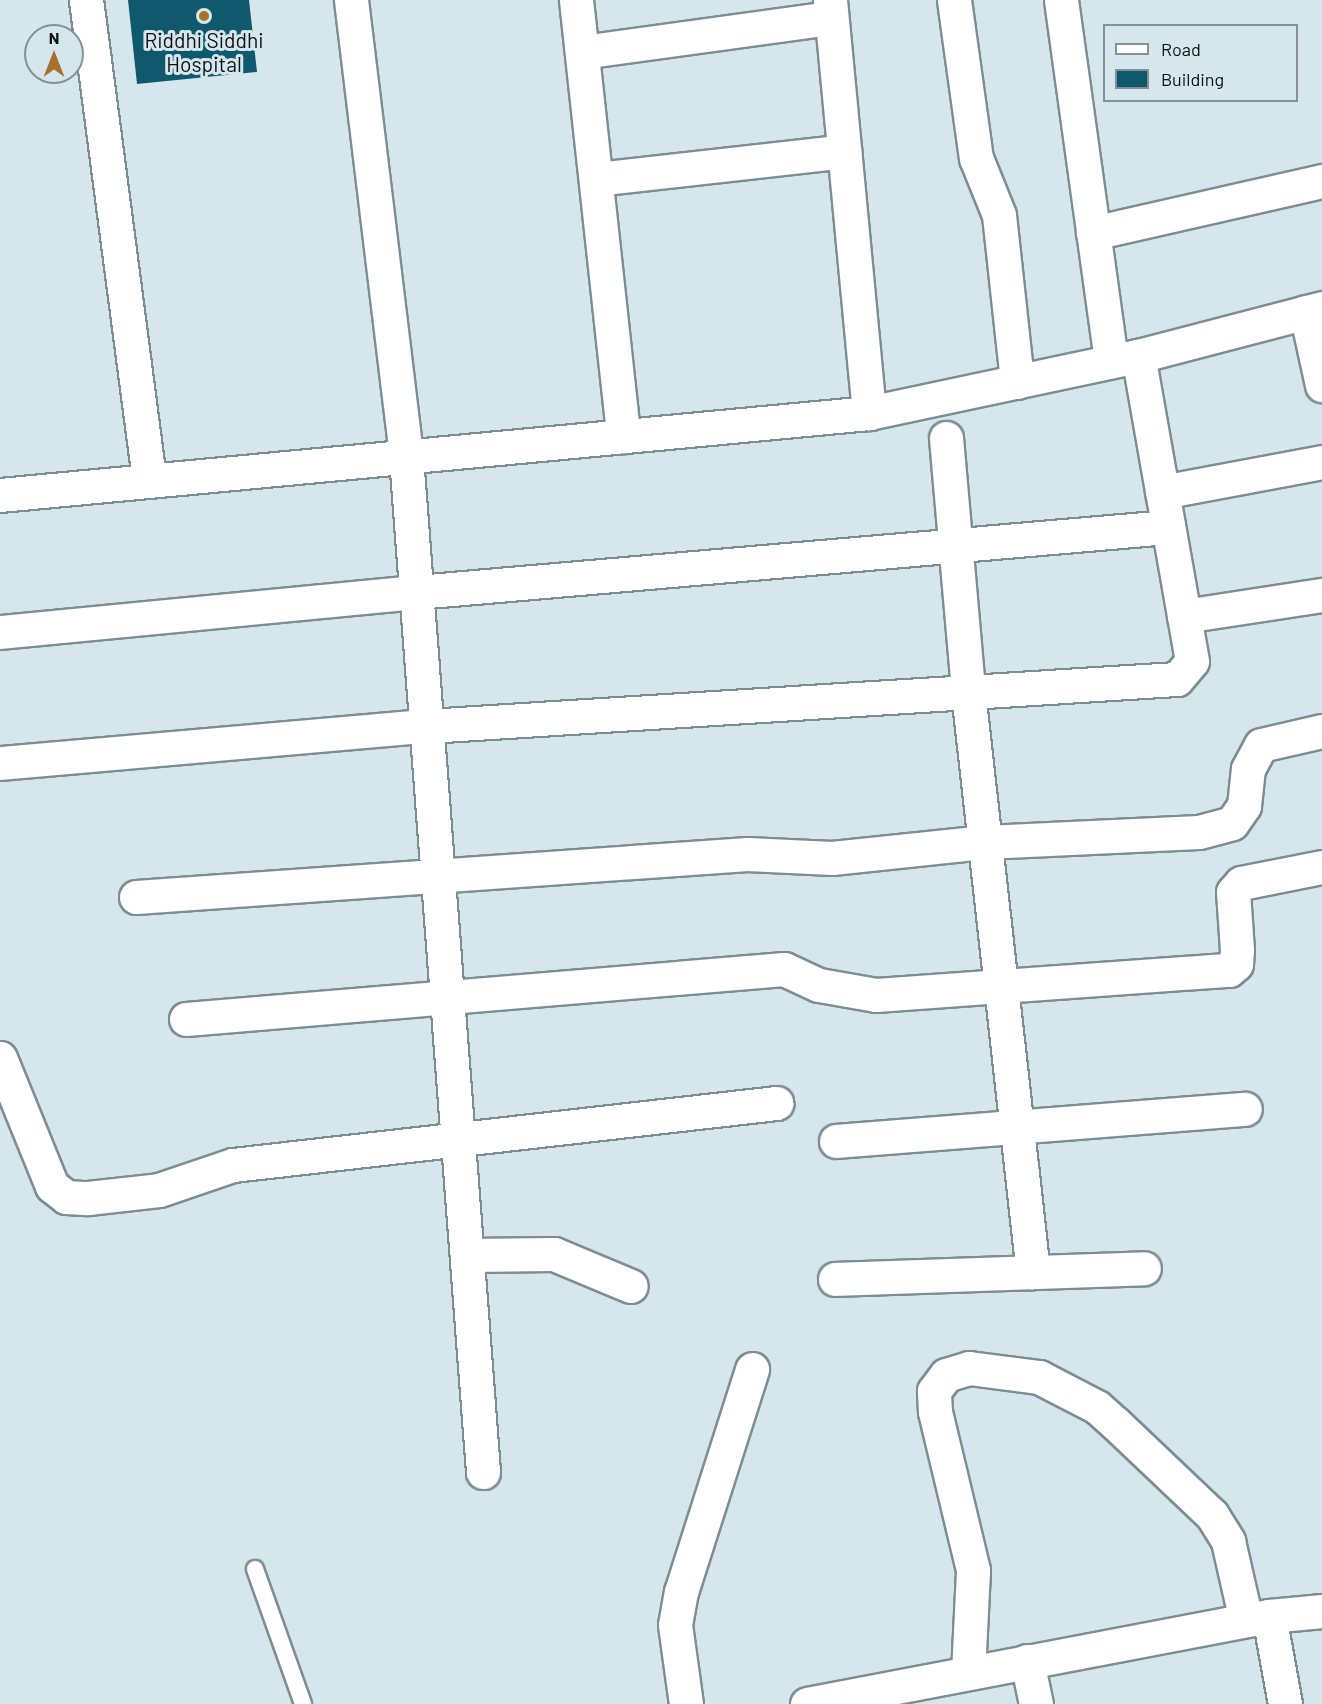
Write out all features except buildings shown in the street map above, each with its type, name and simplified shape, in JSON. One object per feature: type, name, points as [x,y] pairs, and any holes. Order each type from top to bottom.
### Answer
[{"type":"street","points":[[86,0],[149,481]]},
{"type":"street","points":[[351,0],[406,457],[483,1472]]},
{"type":"street","points":[[576,0],[624,436]]},
{"type":"street","points":[[954,0],[976,158],[999,215],[1017,382]]},
{"type":"street","points":[[0,763],[427,726],[1177,679],[1192,661],[1162,492],[1093,233],[1061,0]]},
{"type":"street","points":[[582,52],[830,9],[869,413]]},
{"type":"street","points":[[596,179],[844,151]]},
{"type":"street","points":[[1093,233],[1322,181]]},
{"type":"street","points":[[0,495],[869,413],[1125,359],[1314,310],[1322,385]]},
{"type":"street","points":[[946,438],[968,692],[1033,1272]]},
{"type":"street","points":[[1162,492],[1322,462]]},
{"type":"street","points":[[0,632],[417,592],[1168,527]]},
{"type":"street","points":[[1184,616],[1322,595]]},
{"type":"street","points":[[136,897],[438,873],[747,854],[832,858],[985,842],[1213,830],[1232,823],[1244,806],[1248,769],[1261,745],[1322,731]]},
{"type":"street","points":[[186,1019],[447,995],[784,969],[819,986],[876,995],[1229,970],[1236,964],[1237,950],[1233,892],[1241,883],[1322,867]]},
{"type":"street","points":[[0,1058],[42,1167],[52,1186],[66,1197],[87,1198],[159,1190],[233,1166],[776,1104]]},
{"type":"street","points":[[836,1141],[1017,1129],[1245,1109]]},
{"type":"street","points":[[467,1256],[554,1254],[631,1286]]},
{"type":"street","points":[[835,1279],[1144,1268]]},
{"type":"street","points":[[968,1672],[973,1570],[935,1412],[934,1391],[946,1375],[969,1368],[1039,1377],[1097,1407],[1212,1515],[1228,1540],[1258,1618],[1285,1704]]},
{"type":"street","points":[[686,1704],[675,1625],[681,1592],[752,1369]]},
{"type":"street","points":[[807,1704],[1258,1618],[1322,1611]]},
{"type":"street","points":[[1027,1661],[1036,1704]]},
{"type":"lane","points":[[255,1569],[303,1704]]},
{"type":"place","name":"Riddhi Siddhi Hospital","points":[[204,16]]}]
